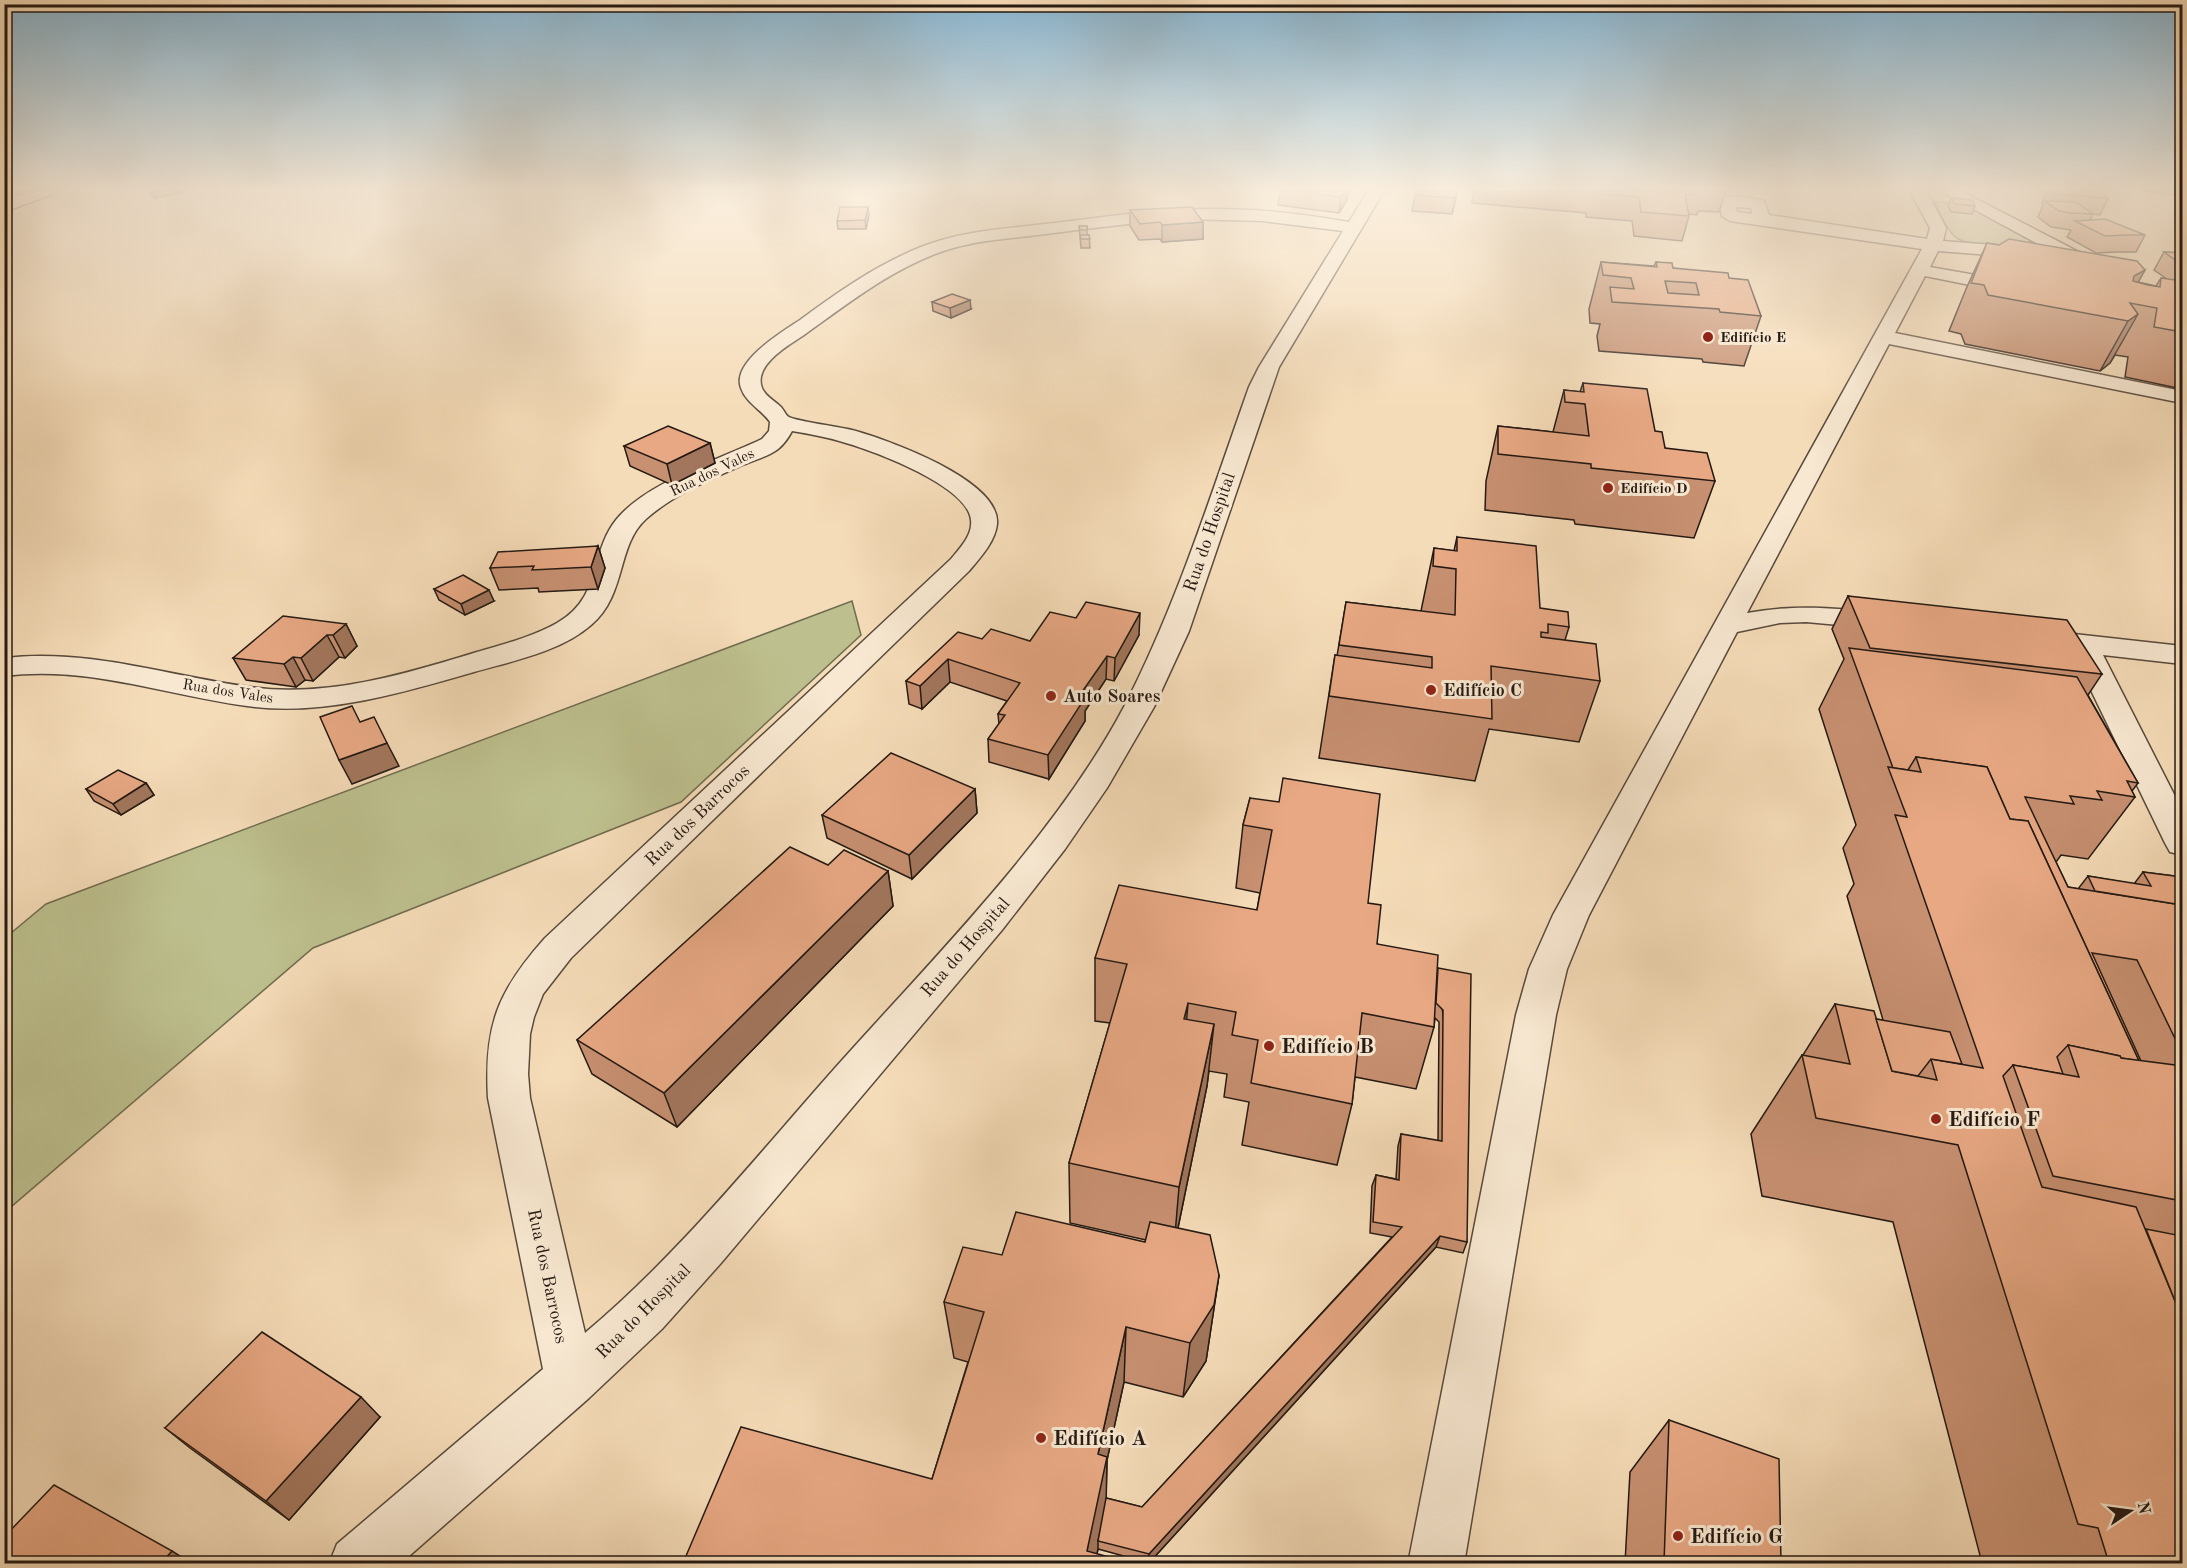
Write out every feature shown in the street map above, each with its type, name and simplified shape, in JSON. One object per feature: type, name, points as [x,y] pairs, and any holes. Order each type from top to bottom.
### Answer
[{"type":"street","points":[[783,423],[779,416],[751,392],[749,378],[758,363],[773,348],[853,290],[899,264]]},
{"type":"street","name":"Rua do Hospital","points":[[357,1563],[571,1380],[645,1312],[713,1238],[989,920],[1053,840],[1089,789],[1138,707],[1168,647],[1260,387],[1269,367],[1332,264]]},
{"type":"street","points":[[1436,1563],[1545,976],[1571,915],[1680,708],[1922,264]]},
{"type":"street","points":[[1949,264],[2035,291]]},
{"type":"street","points":[[2088,264],[2111,276]]},
{"type":"street","points":[[1884,337],[2182,397]]},
{"type":"street","name":"Rua dos Vales","points":[[4,667],[27,663],[71,664],[258,698],[286,699],[309,698],[385,685],[510,652],[559,634],[591,610],[601,598],[621,530],[632,518],[675,490],[770,444],[783,431],[783,423]]},
{"type":"street","name":"Rua dos Barrocos","points":[[571,1380],[510,1098],[508,1047],[511,1024],[522,994],[534,975],[558,948],[960,565],[984,529],[985,520],[978,502],[932,471],[855,438],[783,423]]},
{"type":"street","points":[[1727,625],[1780,615],[1806,614],[1906,624]]},
{"type":"street","points":[[2012,636],[2182,656]]},
{"type":"street","points":[[2083,644],[2182,843]]},
{"type":"green space","points":[[852,601],[861,635],[681,802],[313,948],[5,1212],[5,938],[46,904]]},
{"type":"building","points":[[1601,264],[1657,267],[1656,264],[1672,264],[1673,268],[1728,273],[1729,278],[1748,280],[1761,316],[1720,312],[1719,309],[1612,302],[1610,287],[1634,289],[1631,278],[1603,275]],"holes":[[[1665,281],[1696,283],[1699,295],[1668,293]]]},
{"type":"building","points":[[1979,264],[2140,264],[2145,270],[2134,276],[2133,281],[2160,287],[2161,278],[2182,281],[2182,332],[2154,327],[2157,308],[2130,303],[2138,314],[2128,321],[1988,295],[1984,285],[1971,283]]},
{"type":"building","points":[[952,294],[970,300],[950,308],[932,302]]},
{"type":"building","points":[[1583,383],[1647,389],[1655,431],[1662,432],[1665,448],[1707,453],[1715,481],[1591,468],[1591,464],[1498,454],[1498,426],[1589,436],[1585,404],[1565,402],[1564,390],[1584,392]]},
{"type":"building","points":[[668,426],[710,443],[667,464],[624,446]]},
{"type":"building","points":[[1457,537],[1536,546],[1540,608],[1568,612],[1569,627],[1548,624],[1548,633],[1541,632],[1541,637],[1596,644],[1600,681],[1491,666],[1492,719],[1329,696],[1335,655],[1432,668],[1432,657],[1339,645],[1346,602],[1455,615],[1456,569],[1433,566],[1434,548],[1457,551]]},
{"type":"building","points":[[598,546],[591,567],[532,570],[534,566],[490,568],[498,552]]},
{"type":"building","points":[[463,575],[489,590],[461,604],[434,589]]},
{"type":"building","points":[[1848,596],[2067,620],[2102,674],[1870,648]]},
{"type":"building","points":[[1086,602],[1140,613],[1115,658],[1107,656],[1079,696],[1085,698],[1048,755],[988,739],[1005,715],[998,714],[1020,683],[948,659],[920,686],[906,681],[958,632],[982,639],[991,629],[1030,641],[1050,612],[1076,618]]},
{"type":"building","points":[[283,616],[346,624],[333,635],[327,635],[301,658],[293,657],[284,664],[233,658]]},
{"type":"building","points":[[1849,648],[2077,677],[2138,783],[2127,781],[2135,797],[2097,791],[2102,800],[2070,796],[2074,804],[2025,797],[2068,887],[2182,905],[2182,1053],[2137,960],[2092,953],[2141,1061],[2139,1061],[2028,821],[2010,819],[1987,767],[1916,757],[1908,770],[1893,768]]},
{"type":"building","points":[[352,706],[360,722],[374,717],[387,743],[339,760],[320,717]]},
{"type":"building","points":[[891,753],[975,789],[909,855],[822,815]]},
{"type":"building","points":[[1916,757],[1987,767],[2010,819],[2028,821],[2139,1061],[2068,1045],[2057,1057],[2063,1074],[2013,1065],[2003,1076],[2042,1187],[2136,1207],[2182,1318],[2182,1563],[2109,1563],[2098,1528],[2078,1524],[1958,1145],[1816,1118],[1802,1055],[1850,1064],[1835,1004],[1874,1011],[1892,1071],[1937,1080],[1931,1059],[1983,1068],[1895,815],[1907,817],[1888,767],[1921,772]]},
{"type":"building","points":[[118,770],[146,783],[113,804],[86,789]]},
{"type":"building","name":"Edifício B","points":[[1283,778],[1380,794],[1368,903],[1381,905],[1377,944],[1438,955],[1434,1027],[1362,1013],[1352,1104],[1251,1083],[1258,1040],[1232,1035],[1236,1012],[1188,1003],[1184,1019],[1214,1024],[1179,1187],[1069,1163],[1127,964],[1095,958],[1119,885],[1257,910],[1272,830],[1243,825],[1250,798],[1279,802]]},
{"type":"building","points":[[790,847],[828,865],[844,850],[888,871],[664,1093],[577,1040]]},
{"type":"building","points":[[2143,872],[2182,877],[2182,905],[2095,891],[2088,876],[2151,886]]},
{"type":"building","points":[[1438,968],[1471,974],[1467,1242],[1440,1236],[1149,1554],[1098,1541],[1106,1498],[1142,1507],[1402,1227],[1373,1222],[1376,1175],[1399,1180],[1401,1134],[1442,1141],[1443,1010],[1436,1003]]},
{"type":"building","points":[[1876,1019],[1950,1032],[1962,1064],[1931,1059],[1918,1076],[1892,1071]]},
{"type":"building","points":[[2068,1045],[2121,1058],[2175,1065],[2182,1080],[2182,1201],[2053,1176],[2013,1065],[2079,1077]]},
{"type":"building","name":"Edifício A","points":[[1016,1212],[1145,1242],[1150,1222],[1210,1235],[1219,1275],[1214,1305],[1190,1343],[1126,1327],[1098,1454],[1107,1457],[1087,1551],[1131,1563],[683,1563],[741,1427],[932,1479],[984,1312],[944,1302],[963,1247],[1002,1255]]},
{"type":"building","points":[[2146,1229],[2182,1236],[2182,1318]]},
{"type":"building","points":[[262,1332],[361,1397],[266,1501],[165,1428]]},
{"type":"building","points":[[1669,1420],[1779,1459],[1781,1563],[1664,1563]]},
{"type":"building","points":[[54,1485],[172,1551],[161,1563],[4,1563],[4,1537]]},
{"type":"place","name":"Edifício E","points":[[1708,337]]},
{"type":"place","name":"Edifício D","points":[[1608,488]]},
{"type":"place","name":"Edifício C","points":[[1431,690]]},
{"type":"place","name":"Auto Soares","points":[[1051,696]]},
{"type":"place","name":"Edifício B","points":[[1269,1046]]},
{"type":"place","name":"Edifício F","points":[[1936,1119]]},
{"type":"place","name":"Edifício A","points":[[1041,1438]]},
{"type":"place","name":"Edifício G","points":[[1678,1536]]}]
